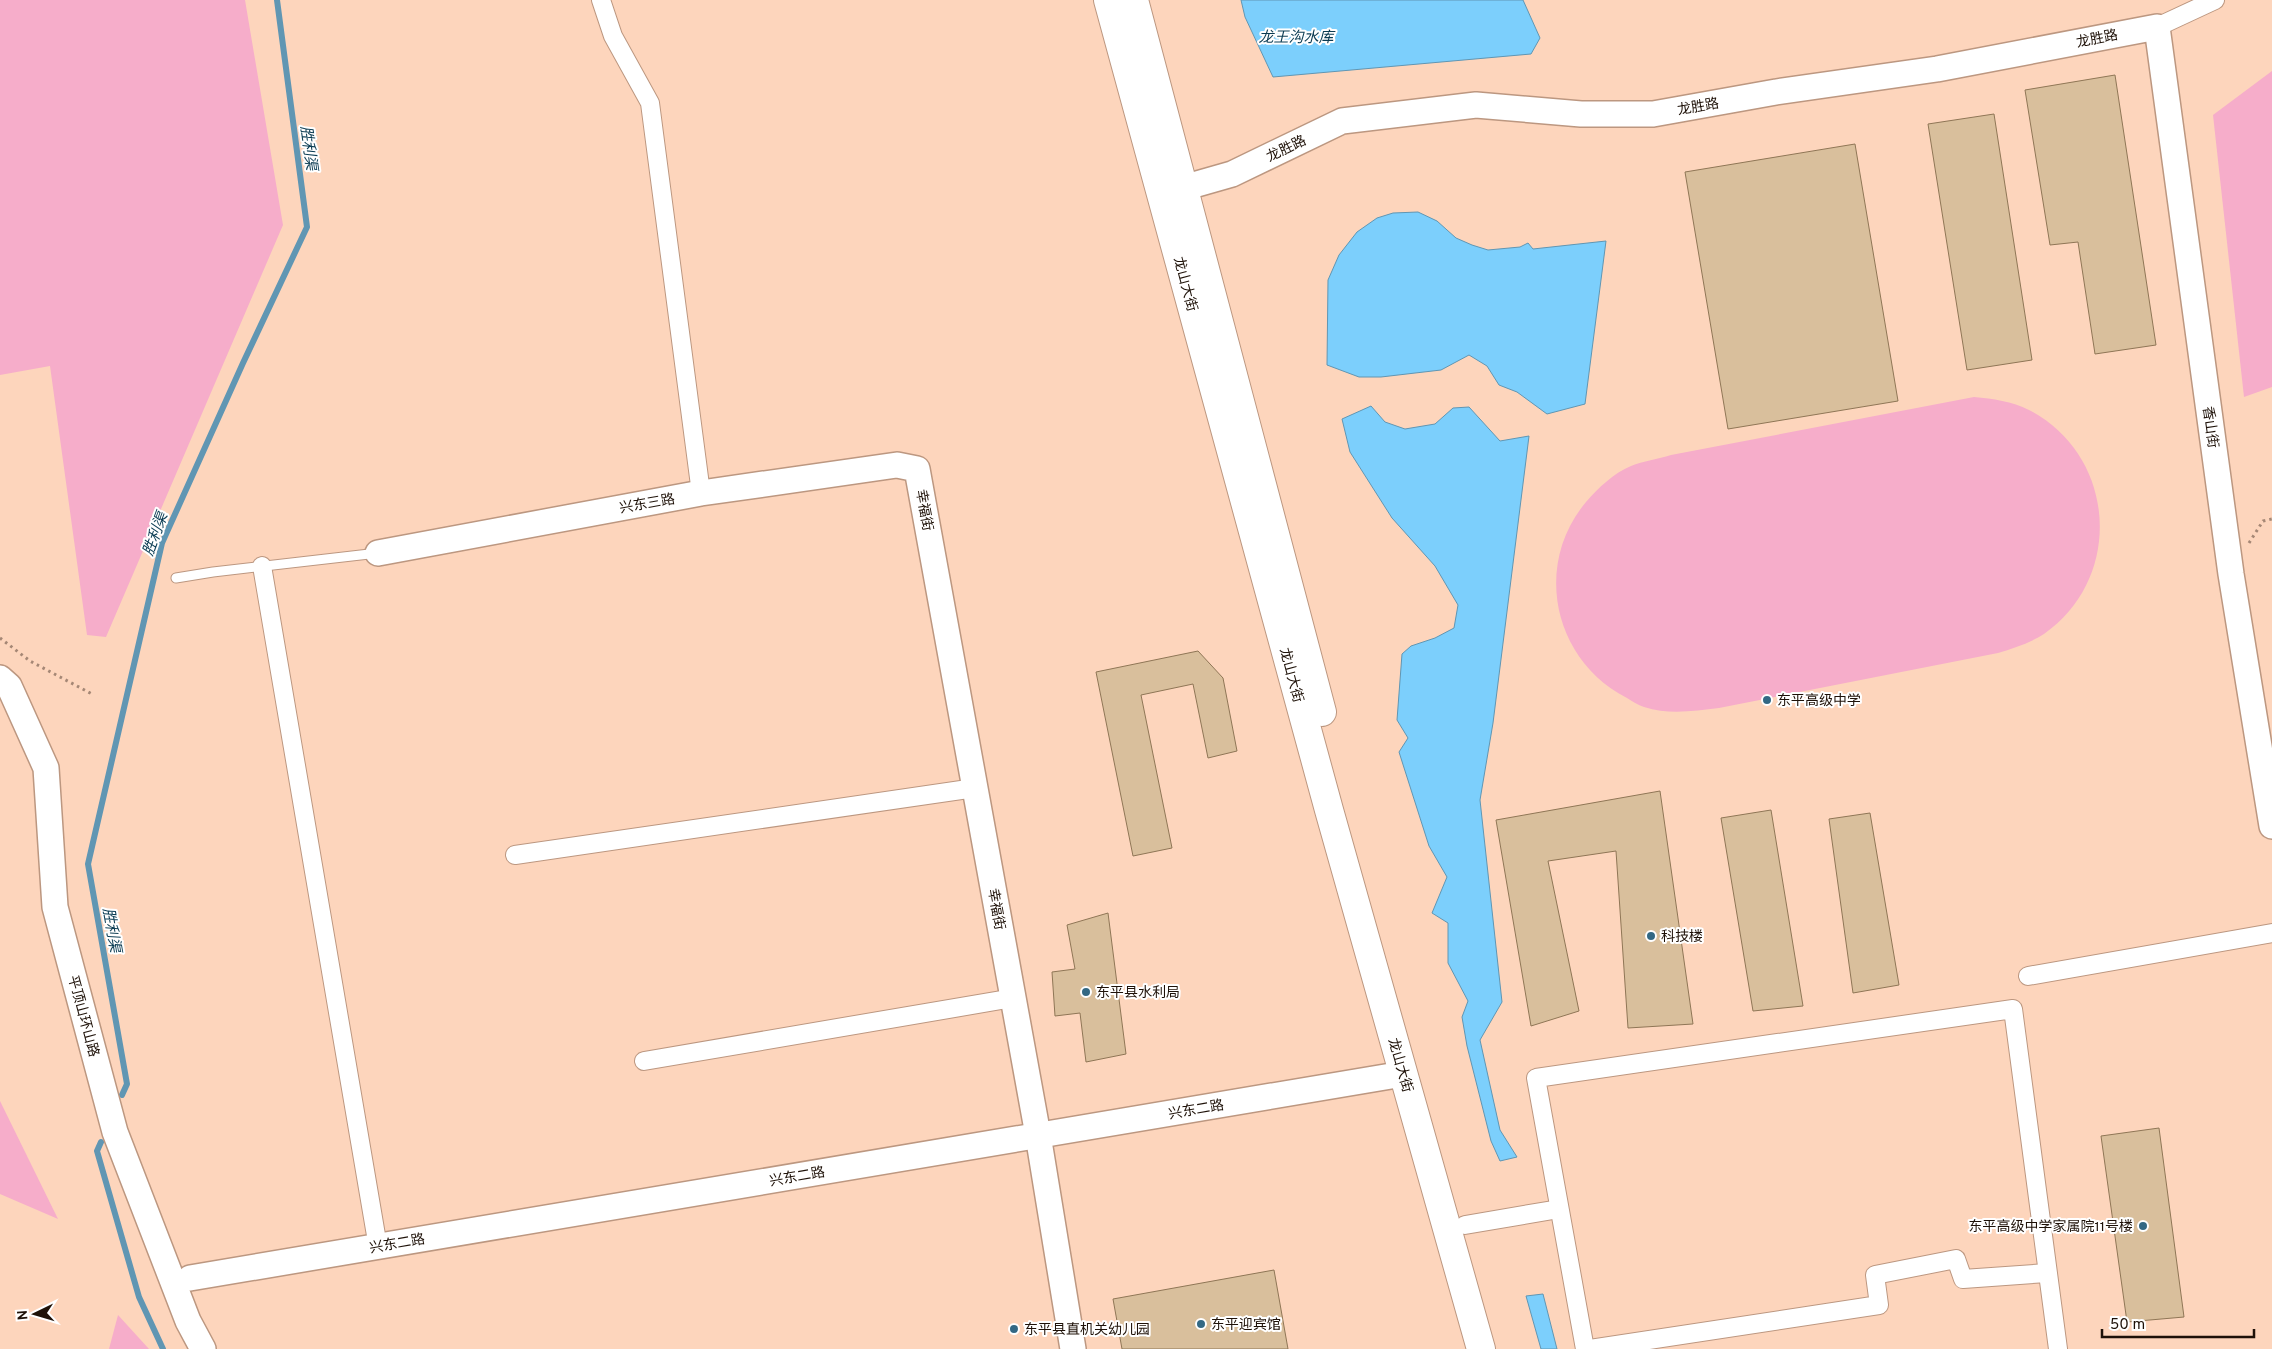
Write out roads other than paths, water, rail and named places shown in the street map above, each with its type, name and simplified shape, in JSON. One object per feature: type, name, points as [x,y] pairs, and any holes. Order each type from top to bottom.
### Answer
[{"type":"main road","name":"龙山大街","points":[[1108,0],[1403,1074],[1481,1349]]},
{"type":"main road","name":"龙山大街","points":[[1134,0],[1347,805],[1500,1349]]},
{"type":"street","points":[[602,0],[613,36],[650,103],[701,493]]},
{"type":"street","name":"龙胜路","points":[[1183,188],[1232,174],[1342,121],[1476,105],[1581,114],[1653,114],[1776,92],[1938,69],[2157,27],[2215,0]]},
{"type":"street","name":"香山街","points":[[2157,27],[2231,574],[2272,826]]},
{"type":"street","name":"兴东三路","points":[[378,553],[701,493],[897,465],[917,469]]},
{"type":"street","name":"幸福街","points":[[917,469],[1038,1135],[1073,1349]]},
{"type":"street","points":[[262,566],[378,1246]]},
{"type":"street","name":"平顶山环山路","points":[[0,678],[9,686],[46,768],[55,907],[115,1132],[188,1321],[203,1349]]},
{"type":"street","points":[[515,855],[975,788]]},
{"type":"street","points":[[2028,976],[2272,933]]},
{"type":"street","points":[[644,1061],[1013,998]]},
{"type":"street","points":[[1586,1349],[1536,1078],[2013,1009],[2058,1349]]},
{"type":"street","name":"兴东二路","points":[[190,1278],[1403,1074]]},
{"type":"street","points":[[1465,1225],[1559,1209]]},
{"type":"street","points":[[1590,1349],[1879,1305],[1875,1275],[1956,1259],[1963,1279],[2047,1273]]},
{"type":"lane","points":[[176,578],[378,553]]},
{"type":"water","name":"龙王沟水库","points":[[1241,0],[1523,0],[1540,38],[1531,54],[1273,77],[1245,17]]},
{"type":"water","points":[[1418,212],[1437,221],[1456,238],[1488,250],[1520,247],[1528,243],[1533,249],[1606,241],[1585,404],[1547,414],[1517,392],[1499,385],[1487,366],[1469,355],[1441,370],[1381,377],[1359,377],[1327,365],[1328,280],[1339,255],[1357,232],[1377,218],[1393,213]]},
{"type":"water","points":[[1371,406],[1385,422],[1405,429],[1435,424],[1453,408],[1469,407],[1500,441],[1529,436],[1493,723],[1480,800],[1502,1002],[1480,1040],[1500,1130],[1517,1157],[1500,1161],[1491,1141],[1467,1046],[1462,1017],[1468,1001],[1448,963],[1448,923],[1432,913],[1447,877],[1429,846],[1399,752],[1408,738],[1397,720],[1402,654],[1411,646],[1435,638],[1454,628],[1458,605],[1435,566],[1392,518],[1350,452],[1342,419]]},
{"type":"water","points":[[1543,1294],[1557,1349],[1541,1349],[1526,1296]]},
{"type":"waterway","name":"胜利渠","points":[[122,1095],[127,1084],[88,864],[162,543],[307,227],[277,0]]},
{"type":"waterway","name":"胜利渠","points":[[101,1142],[97,1151],[139,1297],[163,1349]]},
{"type":"place","name":"东平高级中学","points":[[1767,700]]},
{"type":"place","name":"科技楼","points":[[1651,936]]},
{"type":"place","name":"东平县水利局","points":[[1086,992]]},
{"type":"place","name":"东平高级中学家属院11号楼","points":[[2143,1226]]},
{"type":"place","name":"东平迎宾馆","points":[[1201,1324]]},
{"type":"place","name":"东平县直机关幼儿园","points":[[1014,1329]]}]
